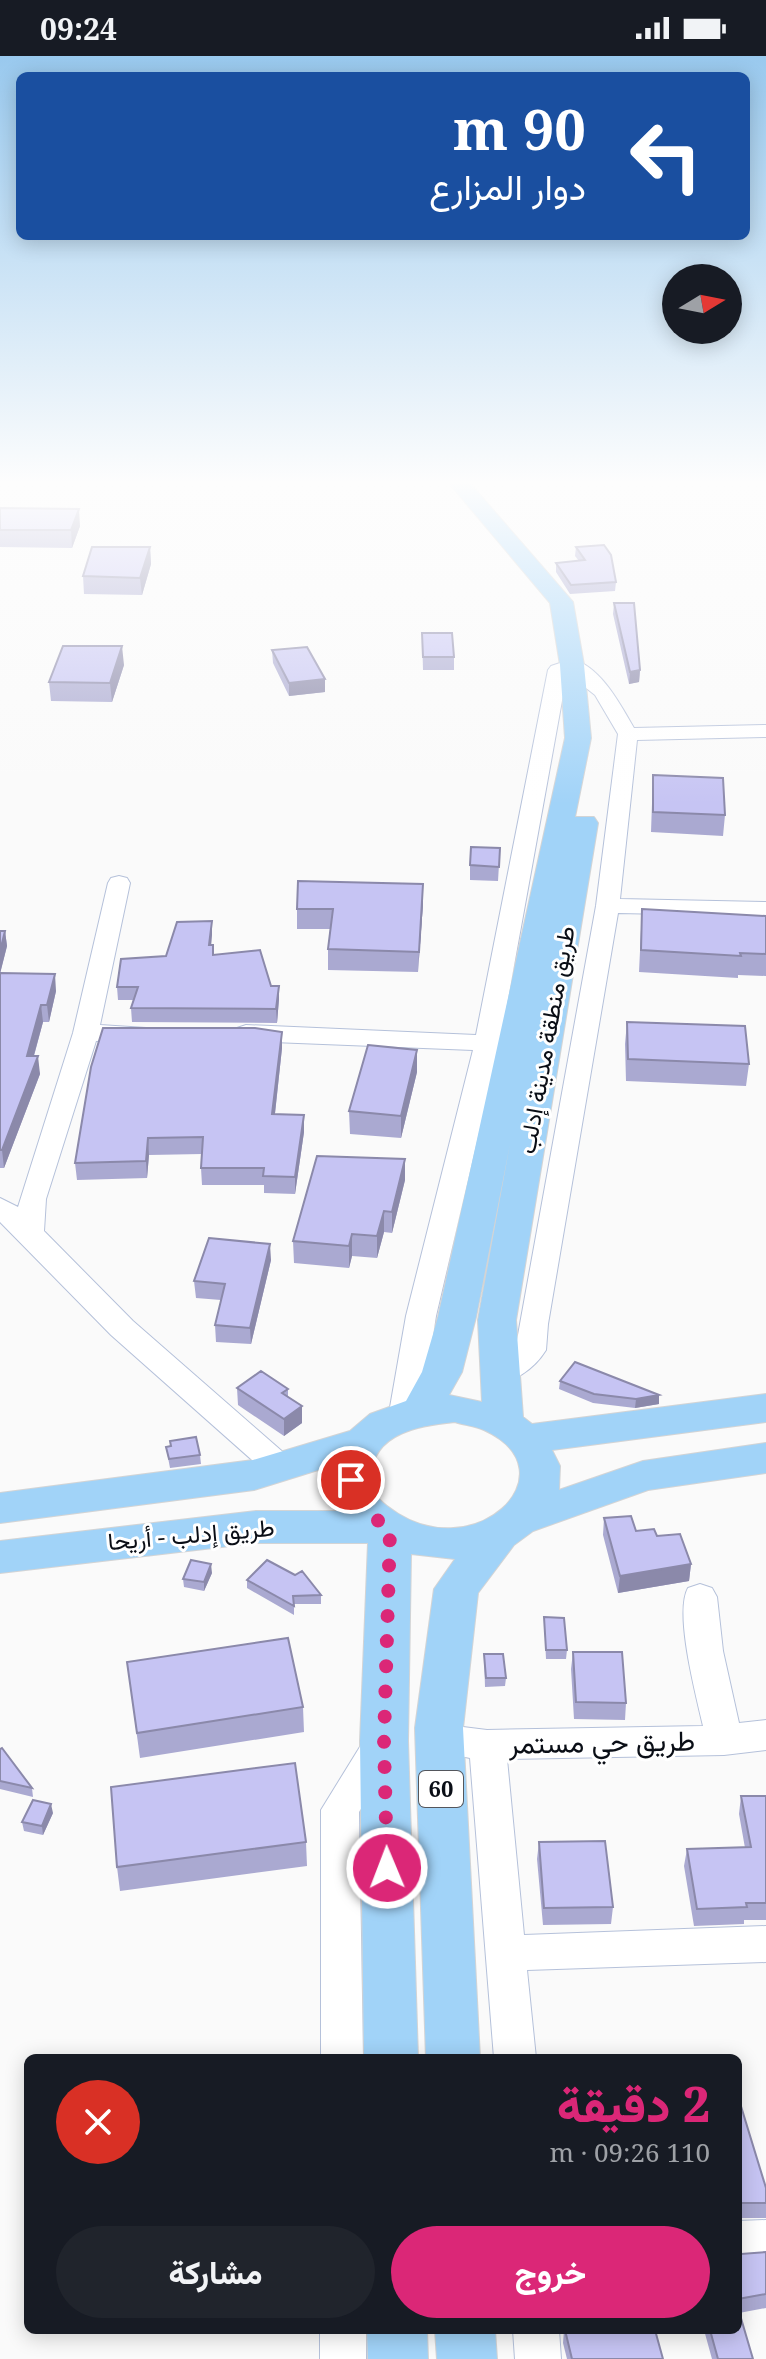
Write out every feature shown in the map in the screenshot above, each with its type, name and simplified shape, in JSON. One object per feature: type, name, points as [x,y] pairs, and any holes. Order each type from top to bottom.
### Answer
[{"type":"main road","name":"طريق منطقة مدينة إدلب","points":[[413,1411],[442,1372],[457,1317],[578,738],[572,665],[561,602],[550,589]]},
{"type":"main road","name":"طريق منطقة مدينة إدلب","points":[[514,1430],[501,1374],[497,1320],[599,729],[572,665]]},
{"type":"main road","points":[[514,1430],[766,1408]]},
{"type":"main road","points":[[510,1526],[538,1497],[541,1485],[539,1461],[514,1430],[472,1410],[413,1411],[380,1425],[361,1442],[351,1466],[354,1493],[370,1517],[387,1529],[425,1542],[444,1544],[463,1544],[643,1476],[766,1458]]},
{"type":"main road","name":"طريق إدلب - أريحا","points":[[0,1508],[254,1475],[361,1442]]},
{"type":"main road","name":"60","points":[[453,2054],[439,1739],[456,1589],[510,1526]]},
{"type":"main road","name":"طريق إدلب - أريحا","points":[[0,1557],[256,1527],[387,1529]]},
{"type":"main road","name":"60","points":[[387,1529],[384,1741],[391,2054]]},
{"type":"main road","points":[[397,2334],[398,2359]]},
{"type":"main road","points":[[465,2334],[467,2359]]},
{"type":"street","points":[[413,1411],[421,1316],[487,1043],[558,670],[572,665],[603,692],[628,734],[608,906],[533,1324],[531,1350],[501,1374]]},
{"type":"street","points":[[628,734],[766,731]]},
{"type":"street","points":[[30,1233],[32,1199],[86,1033],[119,883]]},
{"type":"street","points":[[608,906],[766,909]]},
{"type":"street","points":[[86,1033],[163,1033]]},
{"type":"street","points":[[225,1033],[487,1043]]},
{"type":"street","points":[[0,1207],[30,1233],[122,1328],[281,1468]]},
{"type":"street","points":[[700,1597],[705,1651],[724,1740]]},
{"type":"street","name":"طريق حي مستمر","points":[[439,1739],[487,1745],[724,1740],[766,1735]]},
{"type":"street","points":[[342,2054],[340,1810],[384,1741]]},
{"type":"street","points":[[487,1745],[515,2054]]},
{"type":"street","points":[[506,1953],[766,1944]]},
{"type":"street","points":[[742,2243],[766,2242]]},
{"type":"street","points":[[343,2334],[343,2359]]},
{"type":"street","points":[[536,2334],[538,2359]]},
{"type":"building","points":[[614,603],[634,603],[640,670],[630,672]]},
{"type":"building","points":[[422,633],[452,633],[454,657],[423,657]]},
{"type":"building","points":[[63,646],[122,646],[110,683],[49,682]]},
{"type":"building","points":[[307,647],[325,679],[289,683],[272,650]]},
{"type":"building","points":[[653,775],[723,778],[725,815],[653,812]]},
{"type":"building","points":[[471,847],[500,848],[499,867],[470,865]]},
{"type":"building","points":[[298,881],[423,884],[419,952],[328,949],[333,909],[297,909]]},
{"type":"building","points":[[642,909],[766,916],[766,954],[740,953],[741,956],[641,950]]},
{"type":"building","points":[[212,921],[209,945],[213,945],[213,955],[260,950],[271,986],[279,986],[276,1009],[131,1008],[138,987],[117,987],[121,959],[166,956],[177,922]]},
{"type":"building","points":[[0,931],[5,931],[0,951]]},
{"type":"building","points":[[0,973],[55,974],[47,1005],[41,1005],[27,1056],[38,1056],[2,1150],[0,1150]]},
{"type":"building","points":[[627,1022],[745,1026],[749,1064],[628,1059]]},
{"type":"building","points":[[103,1028],[255,1028],[282,1032],[272,1114],[304,1115],[295,1177],[263,1176],[264,1168],[201,1168],[203,1137],[148,1138],[146,1161],[75,1163],[91,1067]]},
{"type":"building","points":[[368,1045],[417,1050],[401,1116],[349,1111]]},
{"type":"building","points":[[317,1156],[405,1159],[392,1212],[384,1211],[377,1236],[352,1234],[349,1246],[293,1241]]},
{"type":"building","points":[[209,1238],[270,1244],[250,1328],[215,1325],[225,1284],[194,1281]]},
{"type":"building","points":[[575,1362],[659,1395],[636,1399],[594,1394],[560,1381]]},
{"type":"building","points":[[261,1371],[288,1389],[282,1393],[302,1406],[284,1419],[237,1388]]},
{"type":"building","points":[[196,1437],[200,1455],[169,1459],[166,1447],[171,1446],[170,1441]]},
{"type":"building","points":[[631,1516],[636,1531],[654,1529],[657,1536],[680,1534],[691,1564],[620,1576],[604,1518]]},
{"type":"building","points":[[191,1560],[211,1564],[204,1582],[183,1579]]},
{"type":"building","points":[[267,1560],[295,1575],[302,1571],[321,1595],[293,1596],[294,1606],[247,1580]]},
{"type":"building","points":[[544,1617],[564,1618],[567,1650],[546,1650]]},
{"type":"building","points":[[288,1638],[303,1707],[137,1733],[127,1662]]},
{"type":"building","points":[[573,1652],[622,1652],[626,1703],[576,1702]]},
{"type":"building","points":[[484,1654],[503,1654],[506,1678],[486,1678]]},
{"type":"building","points":[[2,1748],[32,1788],[0,1781]]},
{"type":"building","points":[[295,1763],[306,1842],[117,1867],[111,1787]]},
{"type":"building","points":[[741,1796],[766,1796],[766,1903],[697,1909],[687,1849],[751,1847]]},
{"type":"building","points":[[33,1800],[51,1804],[42,1826],[22,1822]]},
{"type":"building","points":[[605,1841],[613,1907],[544,1908],[539,1842]]},
{"type":"building","points":[[742,2110],[766,2188],[766,2203],[742,2203]]},
{"type":"building","points":[[766,2252],[766,2294],[742,2298],[742,2254]]},
{"type":"building","points":[[742,2322],[753,2359],[718,2359],[711,2334],[742,2334]]},
{"type":"building","points":[[566,2334],[656,2334],[663,2359],[572,2359]]},
{"type":"route","points":[[351,1480],[360,1505],[370,1517],[390,1531],[384,1741],[387,1868]]}]
